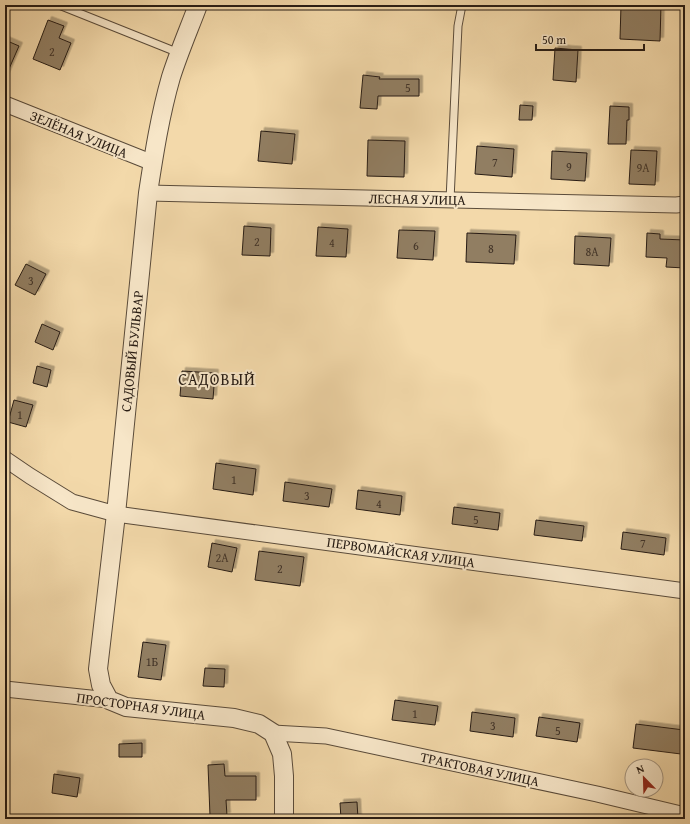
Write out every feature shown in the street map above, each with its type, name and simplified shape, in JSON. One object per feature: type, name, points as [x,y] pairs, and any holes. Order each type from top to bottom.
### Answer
[{"type":"street","name":"САДОВЫЙ БУЛЬВАР","points":[[109,700],[101,685],[98,669],[116,514],[148,194],[161,116],[171,76],[198,5]]},
{"type":"street","name":"ЗЕЛЁНАЯ УЛИЦА","points":[[5,104],[153,163]]},
{"type":"street","name":"ЛЕСНАЯ УЛИЦА","points":[[148,194],[685,204]]},
{"type":"street","name":"ПЕРВОМАЙСКАЯ УЛИЦА","points":[[5,459],[72,502],[116,514],[685,590]]},
{"type":"street","name":"ПРОСТОРНАЯ УЛИЦА","points":[[8,692],[109,700],[126,707],[234,718],[259,724],[273,734]]},
{"type":"street","name":"ТРАКТОВАЯ УЛИЦА","points":[[273,734],[326,736],[597,794],[685,815]]},
{"type":"street","points":[[273,734],[282,754],[284,776],[284,819]]},
{"type":"lane","points":[[59,5],[179,54]]},
{"type":"lane","points":[[450,200],[458,26],[462,5]]},
{"type":"building","points":[[621,5],[661,5],[660,41],[620,39]]},
{"type":"building","points":[[48,20],[64,26],[59,38],[71,43],[60,70],[33,59]]},
{"type":"building","points":[[5,40],[19,46],[5,78]]},
{"type":"building","points":[[555,48],[578,50],[576,82],[553,80]]},
{"type":"building","points":[[363,75],[380,77],[379,79],[419,79],[419,96],[378,96],[377,109],[360,108]]},
{"type":"building","points":[[520,105],[533,106],[532,120],[519,120]]},
{"type":"building","points":[[610,106],[629,107],[626,144],[608,144]]},
{"type":"building","points":[[261,131],[295,134],[292,164],[258,161]]},
{"type":"building","points":[[368,140],[405,141],[404,177],[367,176]]},
{"type":"building","points":[[477,146],[514,149],[512,177],[475,174]]},
{"type":"building","points":[[631,150],[657,151],[655,185],[629,184]]},
{"type":"building","points":[[552,151],[587,153],[585,181],[551,179]]},
{"type":"building","points":[[244,226],[271,228],[270,256],[242,255]]},
{"type":"building","points":[[318,227],[348,229],[346,257],[316,256]]},
{"type":"building","points":[[399,230],[435,231],[433,260],[397,258]]},
{"type":"building","points":[[467,233],[516,235],[514,264],[466,262]]},
{"type":"building","points":[[647,233],[660,234],[660,239],[685,240],[685,268],[666,267],[667,258],[646,257]]},
{"type":"building","points":[[575,236],[611,238],[609,266],[574,264]]},
{"type":"building","points":[[26,264],[46,274],[35,295],[15,285]]},
{"type":"building","points":[[42,324],[60,332],[53,350],[35,342]]},
{"type":"building","points":[[37,366],[51,370],[47,387],[33,383]]},
{"type":"building","points":[[182,371],[215,373],[213,399],[180,396]]},
{"type":"building","points":[[14,400],[33,405],[26,427],[8,422]]},
{"type":"building","points":[[216,463],[256,469],[253,495],[213,489]]},
{"type":"building","points":[[285,482],[332,489],[329,507],[283,501]]},
{"type":"building","points":[[358,490],[402,496],[400,515],[356,509]]},
{"type":"building","points":[[454,507],[500,513],[498,530],[452,524]]},
{"type":"building","points":[[536,520],[584,526],[582,541],[534,535]]},
{"type":"building","points":[[623,532],[666,538],[664,555],[621,549]]},
{"type":"building","points":[[212,543],[237,548],[232,572],[208,567]]},
{"type":"building","points":[[259,551],[304,557],[300,586],[255,580]]},
{"type":"building","points":[[143,642],[166,645],[161,680],[138,677]]},
{"type":"building","points":[[205,668],[225,669],[224,687],[203,686]]},
{"type":"building","points":[[395,700],[438,706],[435,725],[392,720]]},
{"type":"building","points":[[472,712],[515,718],[513,737],[470,731]]},
{"type":"building","points":[[539,717],[580,723],[577,742],[536,736]]},
{"type":"building","points":[[636,724],[684,730],[681,754],[633,748]]},
{"type":"building","points":[[142,743],[142,757],[119,757],[119,744]]},
{"type":"building","points":[[224,764],[225,776],[256,776],[256,800],[226,800],[227,816],[210,816],[208,765]]},
{"type":"building","points":[[54,774],[80,778],[77,797],[52,793]]},
{"type":"building","points":[[357,802],[358,819],[341,819],[340,803]]},
{"type":"district","name":"САДОВЫЙ","points":[[217,379]]}]
